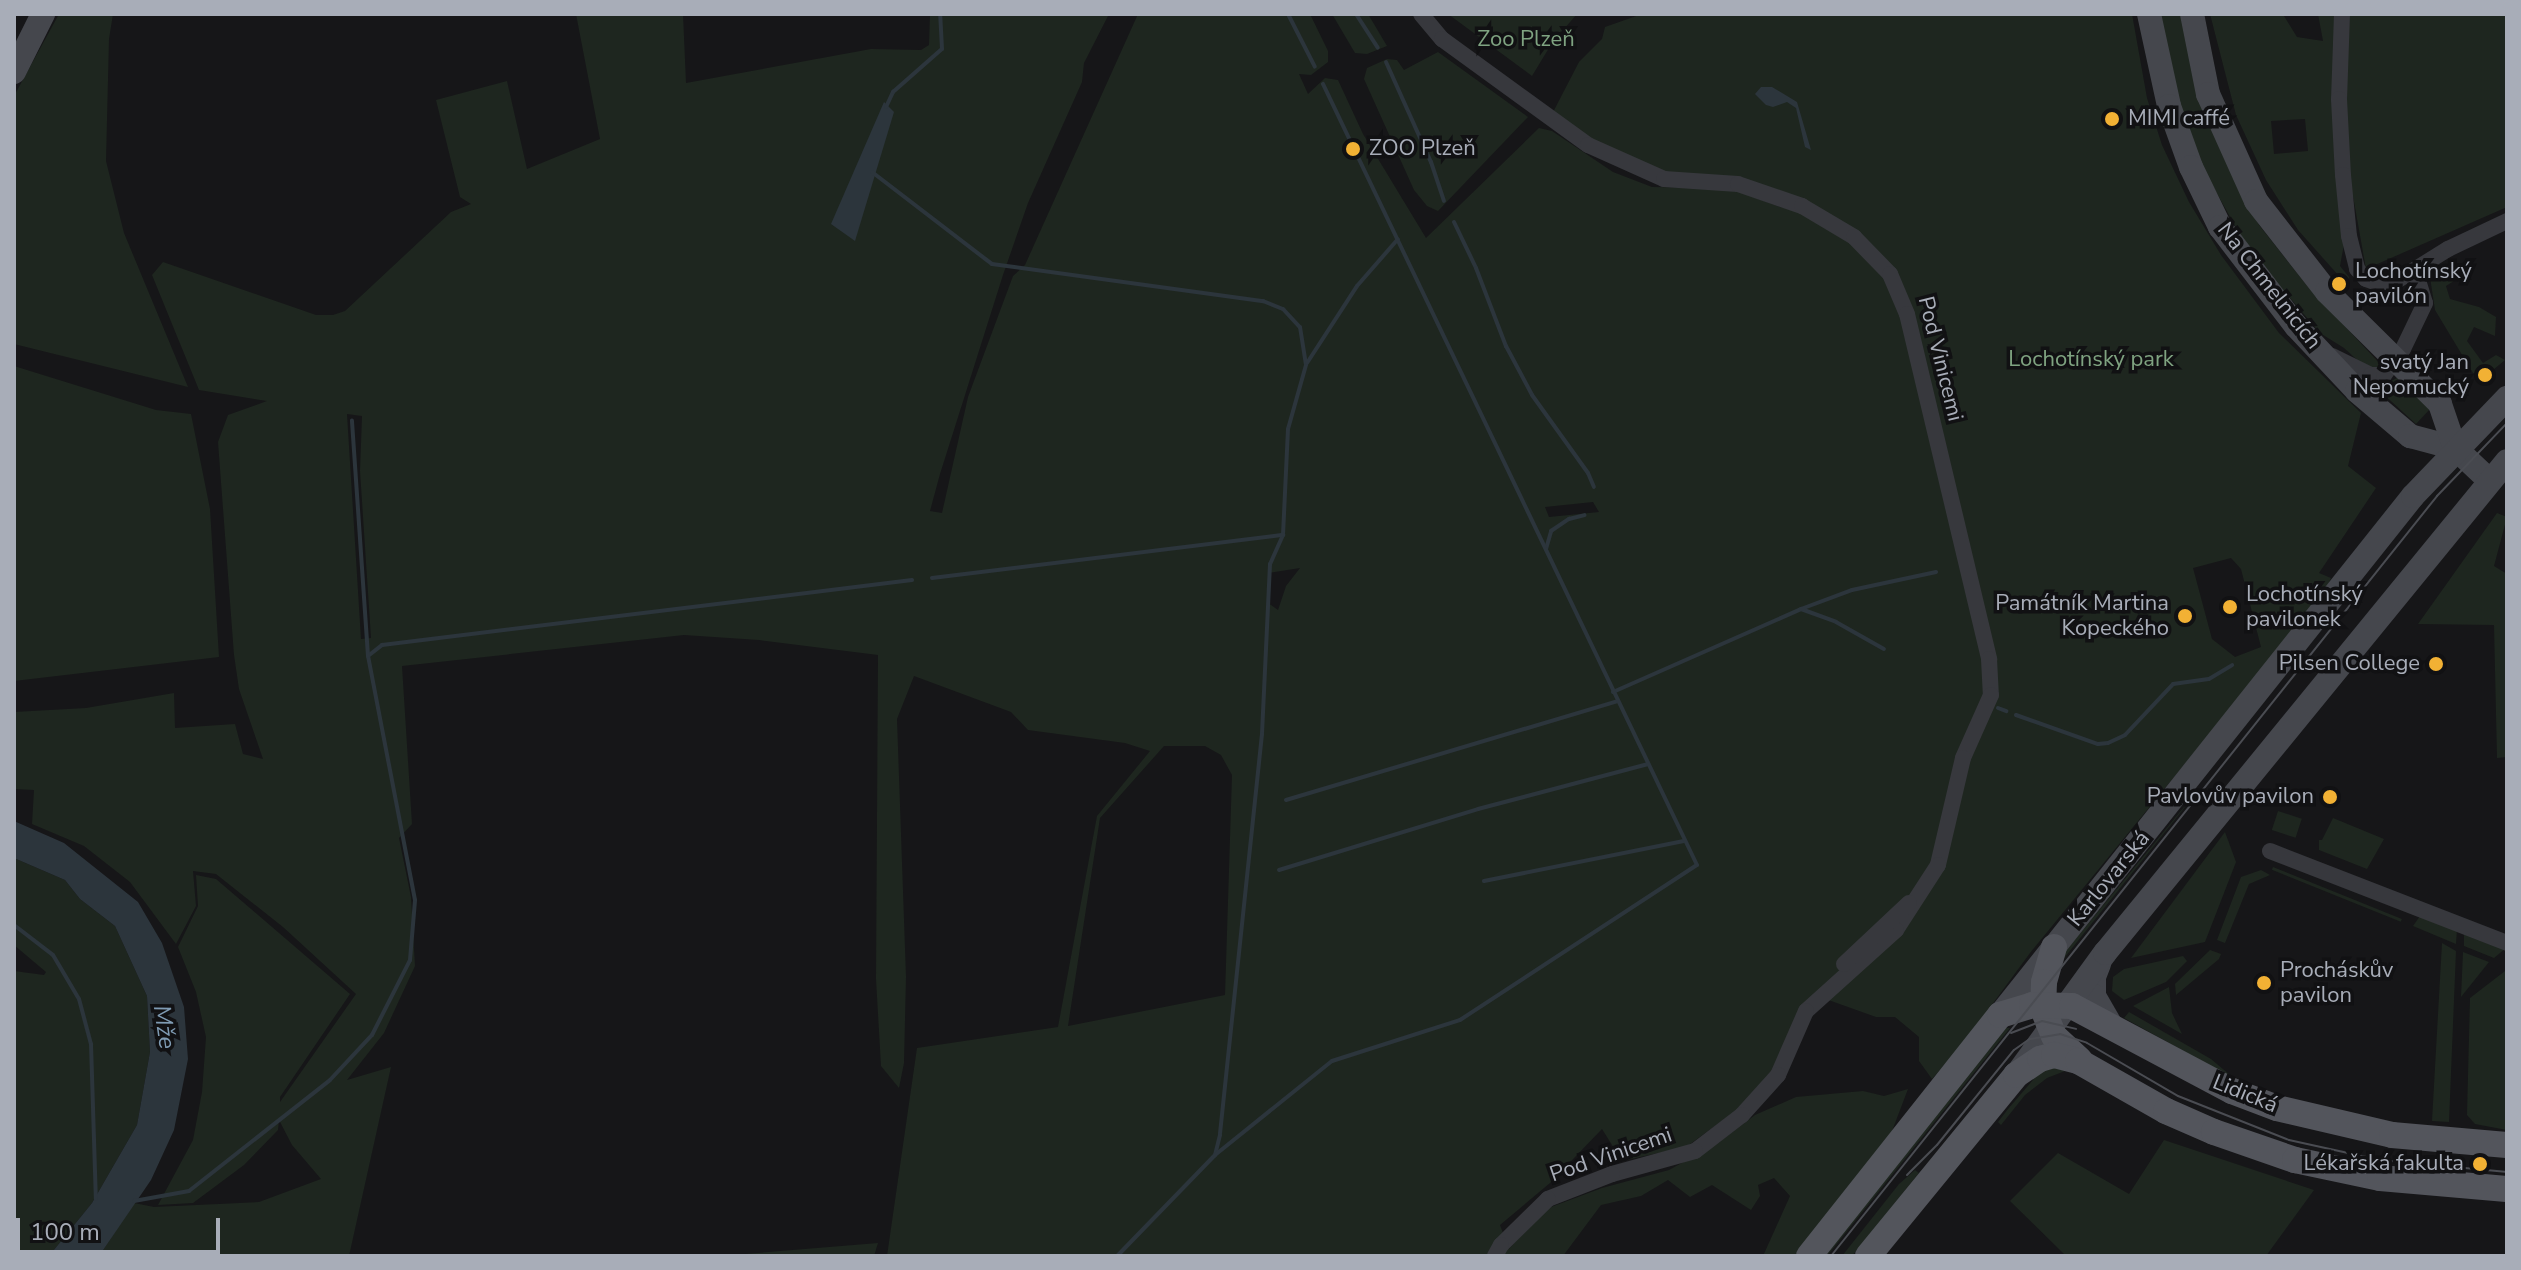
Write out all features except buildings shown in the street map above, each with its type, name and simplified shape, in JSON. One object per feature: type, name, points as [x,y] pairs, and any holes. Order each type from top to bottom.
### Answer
[{"type":"main road","points":[[14,72],[43,14]]},
{"type":"main road","name":"Na Chmelnicích","points":[[2149,14],[2169,106],[2191,167],[2220,227],[2296,326],[2357,391],[2410,436],[2455,448]]},
{"type":"main road","name":"Na Chmelnicích","points":[[2192,14],[2208,94],[2256,201],[2327,292],[2440,404],[2455,448],[2489,480]]},
{"type":"main road","name":"Karlovarská","points":[[1809,1256],[2413,496],[2455,448],[2507,398]]},
{"type":"main road","name":"Karlovarská","points":[[1868,1256],[2016,1075],[2049,1019],[2507,461]]},
{"type":"main road","points":[[2054,947],[2044,982],[2049,1019],[2089,1067]]},
{"type":"main road","points":[[2105,953],[2092,987],[2112,1027]]},
{"type":"main road","points":[[2000,1015],[2049,1019]]},
{"type":"main road","name":"Lidická","points":[[2049,1019],[2112,1027],[2232,1091],[2277,1108],[2392,1135],[2507,1145]]},
{"type":"main road","name":"Karlovarská","points":[[2016,1075],[2040,1059],[2054,1055],[2069,1057],[2089,1067]]},
{"type":"main road","name":"Lidická","points":[[2089,1067],[2178,1116],[2295,1160],[2380,1178],[2507,1189]]},
{"type":"street","name":"Pod Vinicemi","points":[[1421,14],[1442,39],[1588,145],[1664,179],[1738,184],[1802,206],[1854,237],[1890,274],[1907,314],[1989,659],[1991,695],[1963,758],[1938,865],[1896,930],[1844,978],[1828,988],[1798,1025],[1778,1075],[1742,1115],[1695,1151],[1612,1174],[1548,1199],[1501,1245],[1495,1256]]},
{"type":"street","points":[[2342,14],[2339,99],[2352,255],[2366,279],[2377,283],[2398,280],[2448,249],[2507,221]]},
{"type":"street","points":[[2317,349],[2378,377],[2384,375],[2396,359],[2425,303],[2415,271]]},
{"type":"street","points":[[2270,851],[2507,943]]},
{"type":"green space","points":[[59,14],[113,14],[109,39],[106,161],[124,233],[188,387],[14,344],[14,96]]},
{"type":"green space","name":"Lochotínský park","points":[[576,14],[683,14],[686,83],[871,49],[921,50],[929,45],[930,14],[1109,14],[1084,63],[1082,82],[1028,203],[1003,275],[930,511],[942,513],[968,397],[1013,276],[1025,265],[1138,14],[1310,14],[1328,51],[1328,62],[1311,75],[1299,74],[1308,94],[1325,78],[1338,80],[1363,134],[1426,238],[1539,128],[1552,131],[1613,172],[1652,187],[1729,188],[1780,207],[1794,208],[1738,184],[1664,179],[1550,118],[1579,62],[1602,39],[1605,27],[1642,14],[2132,14],[2147,98],[2162,145],[2189,202],[2221,255],[2279,333],[2361,413],[2348,466],[2376,488],[2319,573],[2331,578],[2324,594],[2030,953],[1966,1040],[1932,1079],[1919,1061],[1919,1037],[1895,1017],[1876,1017],[1820,997],[1772,1072],[1741,1107],[1686,1147],[1622,1161],[1602,1129],[1550,1183],[1500,1225],[1509,1249],[1543,1210],[1602,1188],[1669,1170],[1718,1143],[1755,1115],[1796,1097],[1863,1091],[1884,1096],[1908,1089],[1889,1139],[1796,1256],[1763,1256],[1790,1196],[1774,1178],[1758,1185],[1760,1196],[1751,1210],[1712,1185],[1690,1197],[1668,1180],[1641,1196],[1601,1205],[1563,1256],[887,1256],[917,1048],[1058,1027],[1097,816],[1150,751],[1125,743],[1028,730],[1011,712],[914,676],[897,719],[906,977],[904,1063],[899,1088],[881,1066],[876,979],[878,655],[759,640],[684,635],[402,666],[412,824],[399,838],[411,897],[415,966],[384,1033],[347,1080],[391,1067],[349,1256],[99,1256],[134,1203],[154,1207],[259,1202],[321,1179],[292,1145],[279,1120],[278,1130],[244,1165],[193,1203],[158,1205],[193,1140],[202,1092],[206,1037],[196,992],[178,947],[198,906],[196,875],[216,879],[350,994],[280,1097],[280,1102],[356,994],[283,927],[216,874],[193,871],[196,906],[176,944],[130,882],[84,846],[32,824],[34,790],[14,789],[14,712],[86,708],[174,693],[175,728],[235,724],[243,754],[263,759],[239,689],[234,655],[218,442],[228,415],[267,401],[199,390],[152,275],[163,262],[316,315],[333,315],[345,311],[451,212],[471,204],[460,197],[436,100],[507,81],[527,169],[600,139]],"holes":[[[347,414],[362,416],[360,471],[371,638],[361,639]],[[1593,502],[1599,512],[1549,517],[1545,507]],[[2231,558],[2241,569],[2261,647],[2235,657],[2212,639],[2193,568]],[[1300,568],[1286,586],[1278,610],[1267,602],[1269,573]],[[1164,746],[1205,746],[1221,755],[1232,775],[1225,995],[1068,1026],[1100,818]]]},
{"type":"green space","points":[[1332,14],[1368,14],[1387,46],[1367,54],[1355,53]]},
{"type":"green space","name":"Zoo Plzeň","points":[[1448,14],[1577,14],[1552,43],[1532,76]]},
{"type":"green space","points":[[2159,14],[2184,14],[2239,191],[2259,225],[2308,287],[2383,367],[2365,367],[2344,348],[2320,333],[2248,249],[2196,156],[2172,89]]},
{"type":"green space","points":[[2210,14],[2288,14],[2284,16],[2297,37],[2323,41],[2318,14],[2507,14],[2507,207],[2366,269],[2353,196],[2340,266],[2349,277],[2347,285],[2298,230],[2266,180],[2236,115]],"holes":[[[2305,119],[2308,151],[2274,154],[2271,121]]]},
{"type":"green space","points":[[1438,52],[1528,117],[1438,211],[1427,206],[1414,190],[1364,79],[1367,68],[1387,59],[1397,60],[1404,70]]},
{"type":"green space","points":[[2466,262],[2468,272],[2446,286],[2450,299],[2479,307],[2496,317],[2495,336],[2474,327],[2467,341],[2483,363],[2496,355],[2505,360],[2493,370],[2480,373],[2473,373],[2435,310],[2430,277]]},
{"type":"green space","points":[[14,366],[156,410],[191,414],[210,509],[219,657],[14,681]]},
{"type":"green space","points":[[2397,378],[2431,408],[2416,424],[2368,380],[2385,384]]},
{"type":"green space","points":[[2497,513],[2507,517],[2494,566],[2507,574],[2507,757],[2497,758],[2494,625],[2418,624]]},
{"type":"green space","points":[[2185,807],[2057,967],[2059,959]]},
{"type":"green space","points":[[2278,811],[2302,819],[2296,838],[2272,830]]},
{"type":"green space","points":[[2333,818],[2384,839],[2367,869],[2319,850],[2319,840],[2322,840]]},
{"type":"green space","points":[[2225,832],[2236,862],[2205,942],[2131,958]]},
{"type":"green space","points":[[14,858],[65,880],[80,899],[115,926],[147,996],[150,1052],[137,1125],[92,1203],[49,1256],[14,1256],[14,971],[44,975],[46,972],[14,945]]},
{"type":"green space","points":[[2273,867],[2402,919],[2401,922],[2272,870]]},
{"type":"green space","points":[[2261,870],[2270,875],[2249,884],[2225,943],[2217,940],[2241,877]]},
{"type":"green space","points":[[2420,916],[2457,929],[2456,944],[2413,926]]},
{"type":"green space","points":[[2464,932],[2506,948],[2494,958],[2464,946]]},
{"type":"green space","points":[[2442,943],[2456,951],[2449,1122],[2432,1121]]},
{"type":"green space","points":[[2210,950],[2221,954],[2219,959],[2176,995],[2175,984]]},
{"type":"green space","points":[[2463,952],[2489,962],[2461,997]]},
{"type":"green space","points":[[2183,956],[2187,961],[2166,982],[2124,1000],[2112,991],[2113,977],[2124,969]]},
{"type":"green space","points":[[2505,971],[2507,1130],[2475,1124],[2467,1115],[2470,998]]},
{"type":"green space","points":[[2169,987],[2172,1013],[2182,1034],[2133,1006]]},
{"type":"green space","points":[[2129,1012],[2211,1059],[2236,1080],[2124,1018]]},
{"type":"green space","points":[[2002,1028],[2010,1028],[1827,1256],[1818,1256]]},
{"type":"green space","points":[[2051,1066],[2065,1071],[2047,1078],[2025,1095],[2001,1125],[1998,1122],[2008,1109],[2038,1074]]},
{"type":"green space","points":[[2164,1140],[2314,1190],[2266,1256],[2066,1256],[2010,1201],[2058,1153],[2129,1194]]},
{"type":"green space","points":[[1915,1170],[1919,1173],[1852,1256],[1842,1256],[1899,1184]]},
{"type":"green space","points":[[878,1243],[874,1256],[720,1256]]},
{"type":"water","points":[[1761,87],[1772,87],[1797,102],[1811,150],[1805,147],[1796,108],[1787,102],[1773,107],[1766,105],[1755,94]]},
{"type":"water","points":[[884,102],[894,112],[855,241],[831,224]]},
{"type":"water","name":"Mže","points":[[14,821],[64,843],[138,902],[162,943],[184,1007],[188,1059],[174,1130],[151,1180],[99,1256],[49,1256],[92,1203],[137,1125],[150,1052],[147,996],[115,926],[80,899],[65,880],[14,858]]},
{"type":"waterway","points":[[886,107],[893,92],[942,49],[940,14]]},
{"type":"waterway","points":[[1288,14],[1315,67]]},
{"type":"waterway","points":[[1356,14],[1378,48]]},
{"type":"waterway","points":[[1386,62],[1431,162],[1444,201]]},
{"type":"waterway","points":[[1215,1155],[1332,1061],[1460,1020],[1697,865],[1323,84]]},
{"type":"waterway","points":[[872,172],[992,264],[1263,301],[1283,309],[1300,327],[1306,365],[1288,429],[1283,535],[1270,564],[1262,734],[1220,1135],[1215,1155],[1117,1256]]},
{"type":"waterway","points":[[1454,222],[1476,268],[1506,346],[1532,395],[1588,473],[1594,487]]},
{"type":"waterway","points":[[1307,363],[1357,286],[1398,239]]},
{"type":"waterway","points":[[134,1201],[189,1191],[330,1080],[372,1035],[410,960],[415,900],[368,656],[352,421]]},
{"type":"waterway","points":[[1546,549],[1551,531],[1569,519],[1585,515]]},
{"type":"waterway","points":[[932,578],[1283,535]]},
{"type":"waterway","points":[[1613,692],[1801,609],[1852,590],[1936,572]]},
{"type":"waterway","points":[[368,656],[382,645],[912,580]]},
{"type":"waterway","points":[[1801,609],[1836,622],[1884,649]]},
{"type":"waterway","points":[[2016,715],[2098,744],[2108,743],[2125,735],[2173,684],[2209,679],[2232,665]]},
{"type":"waterway","points":[[1286,800],[1618,701]]},
{"type":"waterway","points":[[1998,708],[2006,711]]},
{"type":"waterway","points":[[1279,870],[1478,809],[1648,764]]},
{"type":"waterway","points":[[1484,881],[1685,841]]},
{"type":"waterway","points":[[14,925],[53,955],[79,999],[91,1044],[96,1199]]},
{"type":"tram line","points":[[1831,1256],[2437,496],[2507,423]]},
{"type":"tram line","points":[[2011,1033],[2042,1021],[2076,1029]]},
{"type":"tram line","points":[[1907,1175],[1937,1145],[2014,1050],[2030,1039],[2060,1034],[2087,1043],[2178,1096],[2289,1140],[2380,1160],[2507,1172]]},
{"type":"place","name":"MIMI caffé","points":[[2112,119]]},
{"type":"place","name":"ZOO Plzeň","points":[[1353,149]]},
{"type":"place","name":"Lochotínský pavilón","points":[[2339,284]]},
{"type":"place","name":"svatý Jan Nepomucký","points":[[2485,375]]},
{"type":"place","name":"Lochotínský pavilonek","points":[[2230,607]]},
{"type":"place","name":"Památník Martina Kopeckého","points":[[2185,616]]},
{"type":"place","name":"Pilsen College","points":[[2436,664]]},
{"type":"place","name":"Pavlovův pavilon","points":[[2330,797]]},
{"type":"place","name":"Procháskův pavilon","points":[[2264,983]]},
{"type":"place","name":"Lékařská fakulta","points":[[2480,1164]]}]
